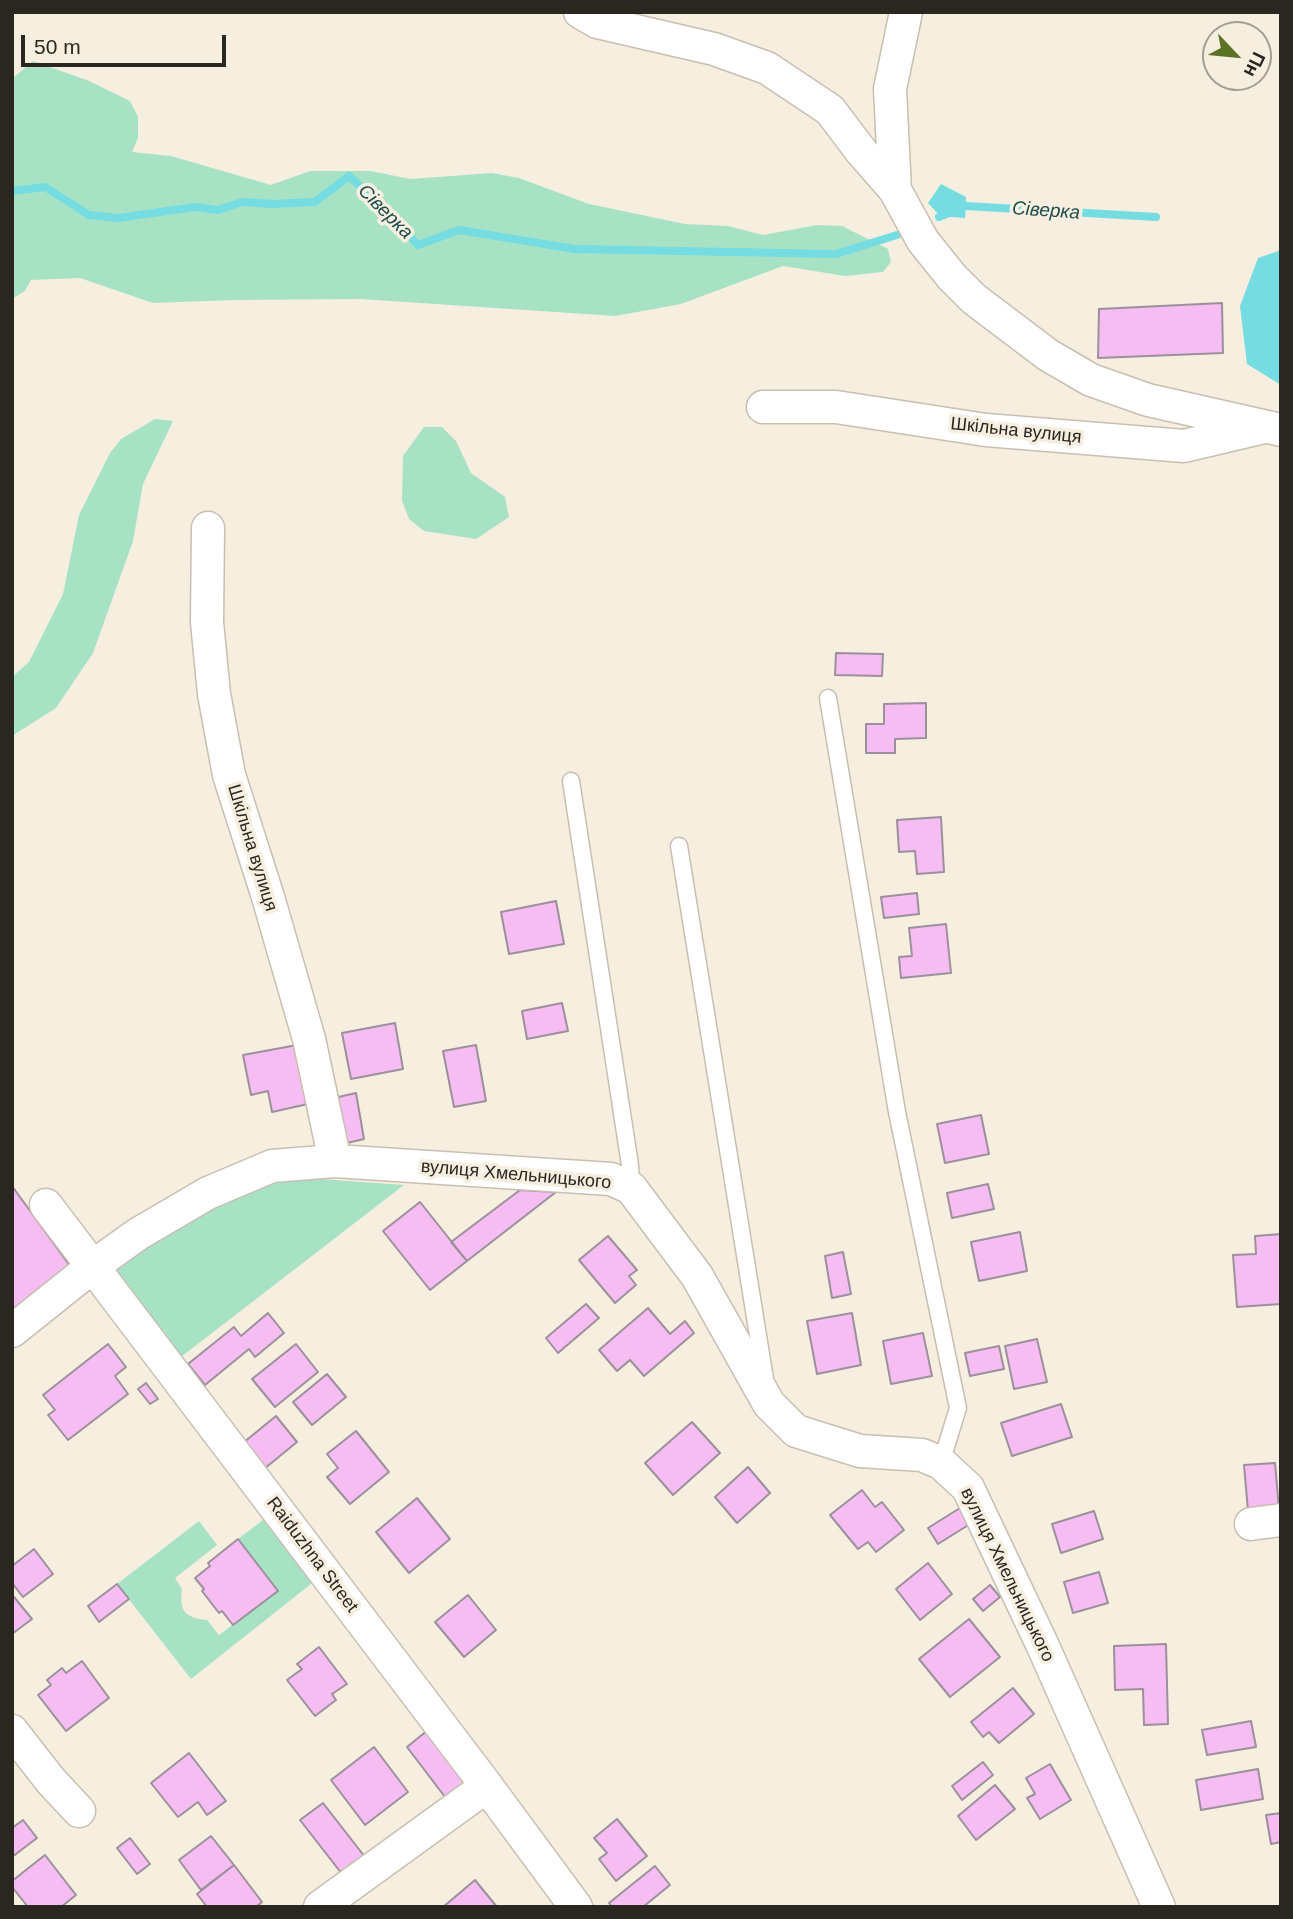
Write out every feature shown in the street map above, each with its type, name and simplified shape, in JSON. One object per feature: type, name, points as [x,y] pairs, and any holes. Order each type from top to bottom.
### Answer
[{"type":"street","points":[[580,12],[597,22],[714,49],[767,68],[830,110],[895,190]]},
{"type":"street","name":"Шкільна вулиця","points":[[906,12],[890,89],[895,190],[923,241],[952,277],[974,299],[1048,355],[1091,380],[1148,400],[1274,428]]},
{"type":"street","name":"Шкільна вулиця","points":[[764,407],[836,407],[986,430],[1184,446],[1274,428]]},
{"type":"street","name":"Шкільна вулиця","points":[[208,528],[206,622],[214,694],[229,775],[309,1039],[335,1161]]},
{"type":"street","name":"вулиця Хмельницького","points":[[12,1331],[138,1234],[208,1194],[272,1166],[335,1161],[611,1179],[631,1188],[697,1276],[769,1404],[796,1431],[860,1451],[922,1455],[941,1463],[968,1488],[1042,1644],[1158,1907]]},
{"type":"street","name":"Raiduzhna Street","points":[[46,1205],[576,1907]]},
{"type":"street","points":[[12,1731],[51,1781],[79,1811]]},
{"type":"street","points":[[320,1907],[487,1786]]},
{"type":"lane","points":[[828,698],[897,1112],[958,1408],[941,1463]]},
{"type":"lane","points":[[571,781],[630,1165],[631,1188]]},
{"type":"lane","points":[[679,846],[769,1404]]},
{"type":"green space","points":[[33,61],[89,81],[130,101],[138,117],[138,138],[132,152],[171,156],[271,185],[310,171],[371,171],[410,179],[492,173],[519,178],[589,204],[685,224],[728,226],[763,235],[817,225],[842,226],[888,249],[891,262],[883,272],[845,276],[783,266],[681,304],[615,316],[360,299],[153,303],[80,278],[31,280],[25,291],[12,299],[12,79]]},
{"type":"green space","points":[[155,419],[173,421],[143,484],[133,541],[93,653],[56,708],[12,736],[12,677],[29,662],[63,594],[79,515],[110,453],[121,439]]},
{"type":"green space","points":[[424,427],[442,427],[456,441],[471,473],[505,497],[509,517],[476,539],[424,531],[409,519],[402,501],[403,456]]},
{"type":"green space","points":[[307,1178],[404,1185],[177,1360],[115,1276],[117,1265],[212,1206],[275,1180]]},
{"type":"green space","points":[[267,1517],[316,1580],[191,1679],[117,1584],[199,1521],[217,1545],[175,1578],[182,1589],[185,1612],[207,1620],[219,1635],[278,1591],[238,1539]]},
{"type":"water","points":[[941,184],[966,197],[965,218],[940,216],[928,203]]},
{"type":"water","points":[[1281,250],[1281,385],[1247,364],[1240,306],[1258,258]]},
{"type":"building","points":[[1222,303],[1223,353],[1098,358],[1099,309]]},
{"type":"building","points":[[836,653],[883,654],[882,676],[835,675]]},
{"type":"building","points":[[926,703],[926,738],[895,739],[895,753],[866,753],[866,724],[884,724],[884,704]]},
{"type":"building","points":[[941,817],[944,872],[917,874],[915,851],[899,852],[897,820]]},
{"type":"building","points":[[917,893],[919,914],[884,918],[881,897]]},
{"type":"building","points":[[556,901],[564,944],[509,954],[501,912]]},
{"type":"building","points":[[946,924],[951,973],[901,978],[899,957],[912,956],[909,928]]},
{"type":"building","points":[[562,1003],[568,1031],[527,1039],[522,1011]]},
{"type":"building","points":[[395,1023],[403,1069],[351,1079],[342,1033]]},
{"type":"building","points":[[297,1045],[308,1104],[272,1112],[268,1091],[251,1095],[243,1055]]},
{"type":"building","points":[[476,1045],[486,1101],[454,1107],[443,1051]]},
{"type":"building","points":[[356,1093],[364,1139],[343,1144],[334,1098]]},
{"type":"building","points":[[981,1115],[989,1154],[945,1163],[937,1124]]},
{"type":"building","points":[[988,1184],[994,1209],[952,1218],[947,1193]]},
{"type":"building","points":[[12,1186],[73,1270],[12,1314]]},
{"type":"building","points":[[520,1190],[556,1192],[467,1261],[451,1242]]},
{"type":"building","points":[[420,1202],[467,1261],[430,1290],[383,1231]]},
{"type":"building","points":[[1020,1232],[1027,1271],[979,1281],[971,1242]]},
{"type":"building","points":[[1281,1234],[1281,1304],[1237,1307],[1233,1255],[1256,1254],[1255,1236]]},
{"type":"building","points":[[608,1236],[637,1270],[629,1276],[636,1285],[615,1303],[579,1260]]},
{"type":"building","points":[[843,1252],[851,1294],[832,1298],[825,1256]]},
{"type":"building","points":[[586,1304],[599,1318],[558,1353],[546,1338]]},
{"type":"building","points":[[648,1308],[670,1334],[685,1321],[694,1333],[644,1376],[630,1360],[617,1371],[599,1350]]},
{"type":"building","points":[[268,1313],[284,1333],[255,1357],[249,1349],[205,1385],[188,1364],[234,1327],[241,1336]]},
{"type":"building","points":[[852,1313],[861,1365],[817,1374],[807,1321]]},
{"type":"building","points":[[923,1333],[932,1376],[891,1384],[883,1341]]},
{"type":"building","points":[[1037,1339],[1047,1382],[1014,1389],[1005,1346]]},
{"type":"building","points":[[108,1344],[126,1367],[115,1376],[128,1394],[68,1440],[48,1415],[55,1410],[43,1395]]},
{"type":"building","points":[[296,1344],[318,1372],[275,1407],[252,1379]]},
{"type":"building","points":[[999,1346],[1004,1369],[970,1376],[965,1353]]},
{"type":"building","points":[[327,1374],[346,1397],[312,1425],[293,1402]]},
{"type":"building","points":[[146,1383],[158,1399],[150,1404],[138,1389]]},
{"type":"building","points":[[1061,1404],[1072,1437],[1012,1456],[1001,1423]]},
{"type":"building","points":[[276,1416],[297,1442],[264,1469],[243,1443]]},
{"type":"building","points":[[692,1422],[720,1453],[673,1495],[645,1463]]},
{"type":"building","points":[[356,1431],[389,1472],[350,1504],[327,1477],[338,1468],[327,1454]]},
{"type":"building","points":[[1275,1463],[1279,1509],[1248,1511],[1244,1465]]},
{"type":"building","points":[[748,1467],[770,1493],[737,1523],[715,1497]]},
{"type":"building","points":[[862,1490],[875,1507],[882,1502],[904,1530],[876,1552],[868,1542],[858,1549],[830,1515]]},
{"type":"building","points":[[417,1498],[450,1539],[409,1573],[376,1532]]},
{"type":"building","points":[[960,1508],[970,1524],[938,1544],[928,1528]]},
{"type":"building","points":[[1094,1511],[1103,1539],[1061,1553],[1052,1524]]},
{"type":"building","points":[[238,1539],[278,1591],[233,1625],[222,1611],[219,1613],[195,1578],[210,1566],[208,1563]]},
{"type":"building","points":[[34,1549],[53,1574],[23,1597],[12,1583],[12,1566]]},
{"type":"building","points":[[928,1563],[952,1594],[920,1620],[896,1589]]},
{"type":"building","points":[[1099,1572],[1108,1603],[1073,1613],[1064,1582]]},
{"type":"building","points":[[117,1584],[129,1599],[99,1622],[88,1606]]},
{"type":"building","points":[[990,1585],[1000,1597],[983,1611],[973,1599]]},
{"type":"building","points":[[468,1595],[496,1630],[464,1657],[435,1622]]},
{"type":"building","points":[[14,1597],[32,1619],[12,1634],[12,1598]]},
{"type":"building","points":[[969,1619],[1000,1657],[950,1697],[919,1659]]},
{"type":"building","points":[[1166,1644],[1168,1724],[1144,1725],[1143,1689],[1115,1690],[1114,1646]]},
{"type":"building","points":[[319,1647],[347,1684],[332,1694],[336,1700],[315,1716],[287,1680],[302,1669],[297,1664]]},
{"type":"building","points":[[82,1661],[109,1698],[66,1731],[38,1695],[51,1685],[47,1680],[62,1668],[66,1673]]},
{"type":"building","points":[[1013,1688],[1034,1714],[999,1743],[989,1732],[983,1737],[971,1722]]},
{"type":"building","points":[[1251,1721],[1256,1747],[1207,1755],[1202,1730]]},
{"type":"building","points":[[428,1730],[466,1782],[445,1797],[407,1747]]},
{"type":"building","points":[[374,1747],[408,1792],[365,1825],[331,1780]]},
{"type":"building","points":[[189,1753],[226,1801],[207,1815],[198,1802],[178,1817],[151,1783]]},
{"type":"building","points":[[983,1762],[993,1775],[962,1800],[952,1786]]},
{"type":"building","points":[[1050,1764],[1071,1800],[1040,1819],[1027,1798],[1035,1794],[1026,1778]]},
{"type":"building","points":[[1258,1769],[1263,1799],[1201,1810],[1196,1780]]},
{"type":"building","points":[[995,1785],[1015,1809],[976,1840],[958,1816]]},
{"type":"building","points":[[323,1803],[365,1857],[342,1874],[300,1820]]},
{"type":"building","points":[[1281,1813],[1281,1842],[1271,1844],[1266,1815]]},
{"type":"building","points":[[617,1819],[647,1856],[616,1881],[599,1859],[607,1853],[594,1838]]},
{"type":"building","points":[[23,1820],[37,1838],[12,1857],[12,1828]]},
{"type":"building","points":[[211,1836],[234,1865],[201,1890],[179,1860]]},
{"type":"building","points":[[130,1838],[150,1864],[137,1874],[117,1848]]},
{"type":"building","points":[[45,1855],[76,1895],[61,1907],[28,1907],[12,1887],[12,1881]]},
{"type":"building","points":[[234,1865],[262,1902],[256,1907],[207,1907],[197,1894]]},
{"type":"building","points":[[655,1866],[670,1885],[643,1907],[612,1907],[609,1903]]},
{"type":"building","points":[[475,1880],[497,1907],[443,1907]]},
{"type":"waterway","name":"Сіверка","points":[[12,191],[45,187],[89,215],[118,218],[195,207],[218,210],[242,202],[315,202],[349,176],[418,245],[459,230],[575,249],[836,254],[897,235]]},
{"type":"waterway","name":"Сіверка","points":[[939,217],[966,206],[1156,217]]}]
